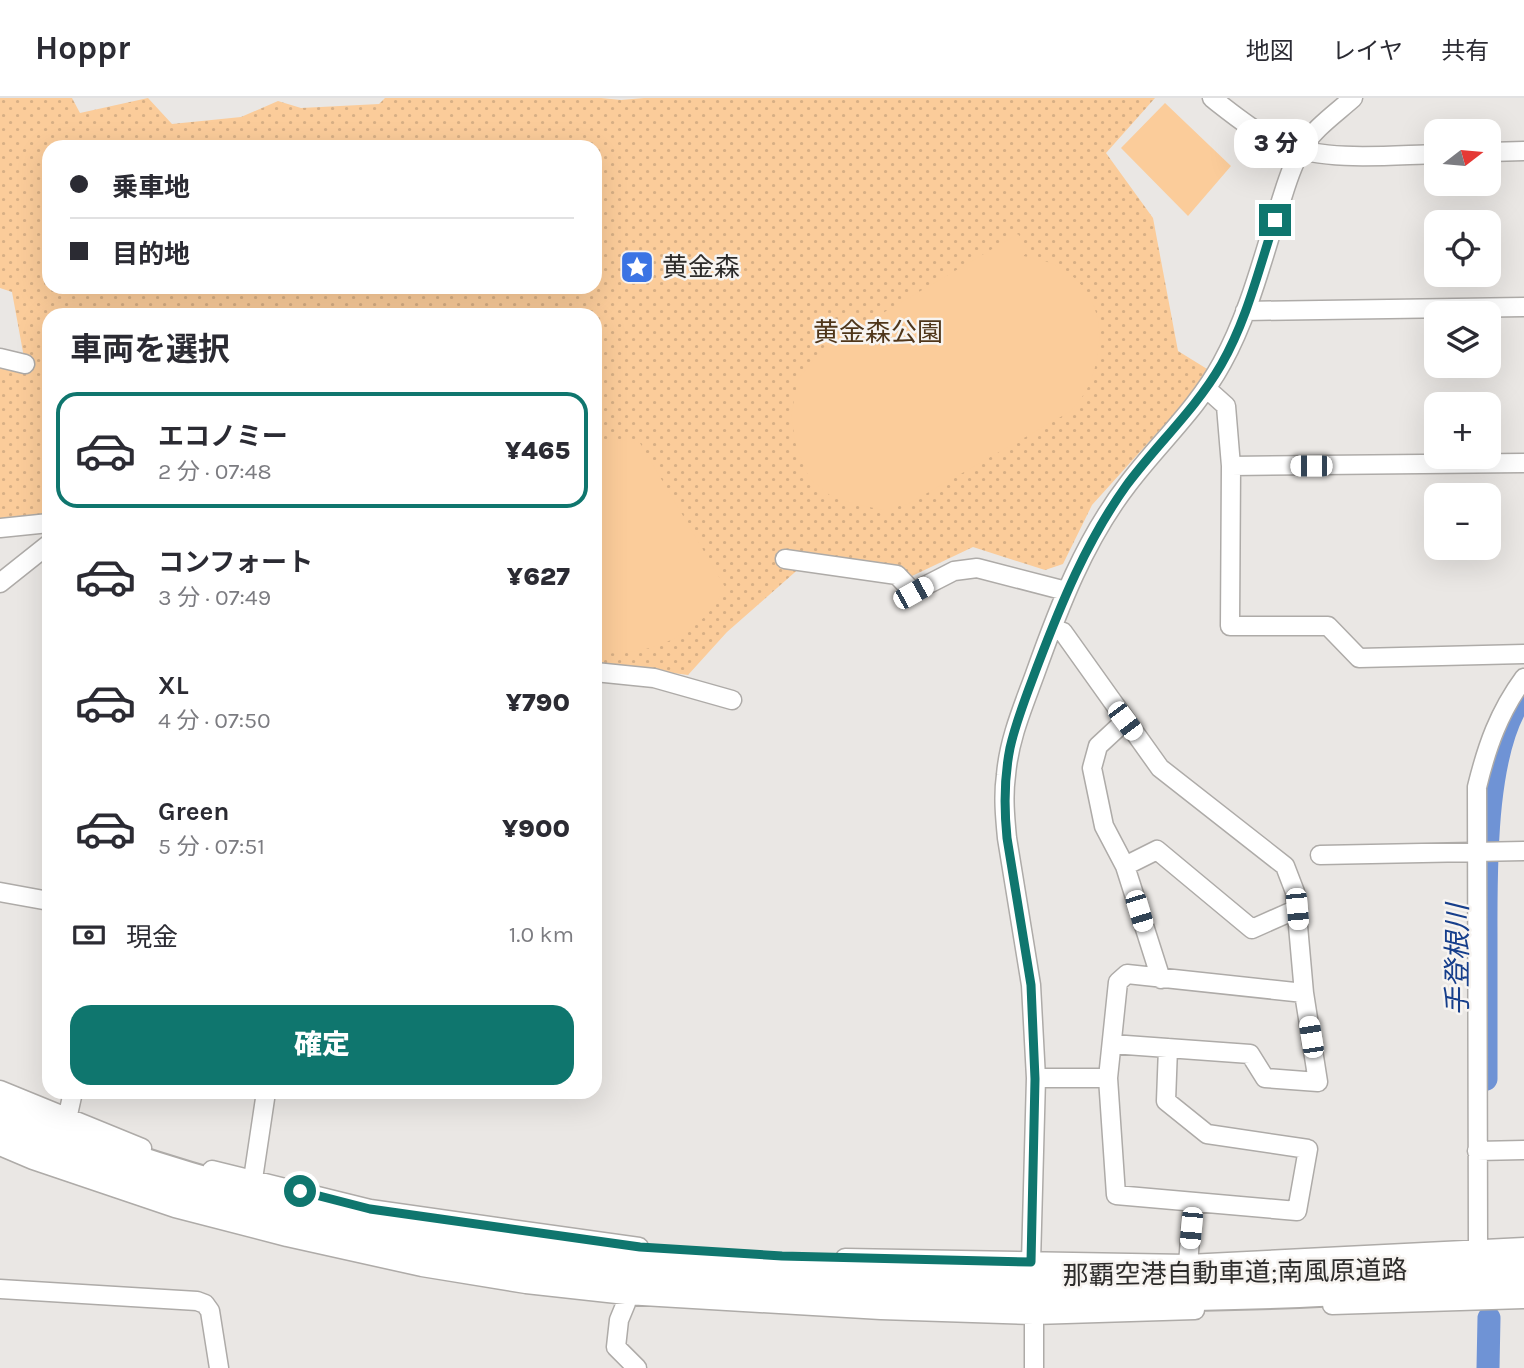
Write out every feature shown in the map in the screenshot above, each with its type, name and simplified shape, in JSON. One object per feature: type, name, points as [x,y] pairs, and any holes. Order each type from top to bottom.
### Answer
[{"type":"highway","name":"那覇空港自動車道;南風原道路","points":[[0,1109],[123,1154],[202,1179],[312,1208],[438,1234],[631,1259],[935,1274],[1116,1278],[1296,1275],[1524,1262]]},
{"type":"highway","name":"那覇空港自動車道;南風原道路","points":[[0,1131],[197,1199],[307,1227],[421,1250],[626,1279],[821,1291],[1102,1297],[1299,1294],[1524,1281]]},
{"type":"street","points":[[1212,98],[1264,135],[1301,150],[1345,155],[1424,153]]},
{"type":"street","points":[[1031,1262],[1035,1079],[1031,985],[1007,838],[1004,795],[1010,747],[1066,591],[1110,509],[1128,483],[1207,389],[1223,363],[1245,311],[1290,175],[1301,150],[1312,134],[1353,98]]},
{"type":"street","points":[[1502,152],[1524,151]]},
{"type":"street","points":[[1245,311],[1524,307]]},
{"type":"street","points":[[0,358],[25,364]]},
{"type":"street","points":[[1207,389],[1226,406],[1231,466],[1230,626],[1328,626],[1359,658],[1524,654]]},
{"type":"street","points":[[1231,466],[1524,463]]},
{"type":"street","points":[[0,528],[42,524]]},
{"type":"street","points":[[0,583],[42,550]]},
{"type":"street","points":[[785,559],[897,575],[913,593],[954,571],[977,568],[1066,591]]},
{"type":"street","points":[[1052,629],[1063,632],[1160,768],[1284,866],[1295,892],[1304,993],[1318,1082],[1265,1078],[1250,1054],[1111,1044]]},
{"type":"street","points":[[602,673],[654,678],[732,700]]},
{"type":"street","points":[[1478,1248],[1477,787],[1484,758],[1507,701],[1524,678]]},
{"type":"street","points":[[1125,721],[1098,746],[1092,768],[1104,826],[1125,866],[1161,979]]},
{"type":"street","points":[[1125,866],[1157,850],[1252,929],[1297,909]]},
{"type":"street","points":[[1320,855],[1524,851]]},
{"type":"street","points":[[0,892],[42,900]]},
{"type":"street","points":[[1153,955],[1118,982],[1108,1078],[1116,1195],[1297,1211],[1308,1149],[1207,1134],[1166,1101],[1168,1048]]},
{"type":"street","points":[[1127,974],[1304,993]]},
{"type":"street","points":[[1035,1079],[1108,1078]]},
{"type":"street","points":[[0,1090],[178,1162],[253,1178],[370,1209],[640,1247],[782,1256],[1188,1264],[1524,1247]]},
{"type":"street","points":[[67,1119],[71,1099]]},
{"type":"street","points":[[253,1178],[265,1099]]},
{"type":"street","points":[[0,1146],[33,1160],[175,1208],[286,1237],[422,1267],[526,1284],[626,1295],[826,1308],[1034,1315],[1524,1299]]},
{"type":"street","points":[[1477,1151],[1524,1150]]},
{"type":"street","points":[[1188,1264],[1193,1202]]},
{"type":"street","points":[[0,1289],[197,1301],[205,1304],[210,1311],[219,1368]]},
{"type":"street","points":[[626,1295],[619,1320],[616,1347],[637,1368]]},
{"type":"street","points":[[1034,1315],[1034,1368]]},
{"type":"green space","name":"黄金森公園","points":[[0,98],[72,98],[80,113],[148,98],[172,124],[241,117],[278,101],[301,108],[379,104],[385,98],[1155,98],[1106,153],[1153,218],[1178,351],[1212,372],[1092,505],[1063,564],[1045,570],[973,547],[912,576],[811,558],[727,632],[688,675],[602,664],[602,308],[42,308],[42,519],[0,521],[0,365],[25,363],[12,292],[0,288]]},
{"type":"green space","points":[[1165,103],[1231,166],[1188,216],[1121,148]]},
{"type":"green space","points":[[1018,234],[1029,251],[1023,256],[1047,262],[1067,272],[1082,286],[1092,303],[1098,322],[1099,343],[1095,366],[1084,395],[1071,411],[908,504],[883,510],[832,497],[809,478],[796,445],[791,416],[798,379],[823,348]]},
{"type":"green space","points":[[612,439],[640,443],[725,587],[715,604],[688,631],[653,647],[633,652],[602,652],[602,448]]},
{"type":"waterway","name":"手登根川","points":[[1486,1079],[1486,881],[1490,812],[1501,746],[1511,718],[1524,695]]},
{"type":"waterway","name":"手登根川","points":[[1488,1368],[1489,1318]]},
{"type":"place","name":"黄金森","points":[[637,267]]},
{"type":"route","points":[[300,1191],[370,1209],[640,1247],[782,1256],[1031,1262],[1035,1079],[1031,985],[1005,814],[1004,795],[1010,747],[1066,591],[1081,560],[1128,483],[1184,419],[1223,363],[1236,336],[1275,220]]}]
